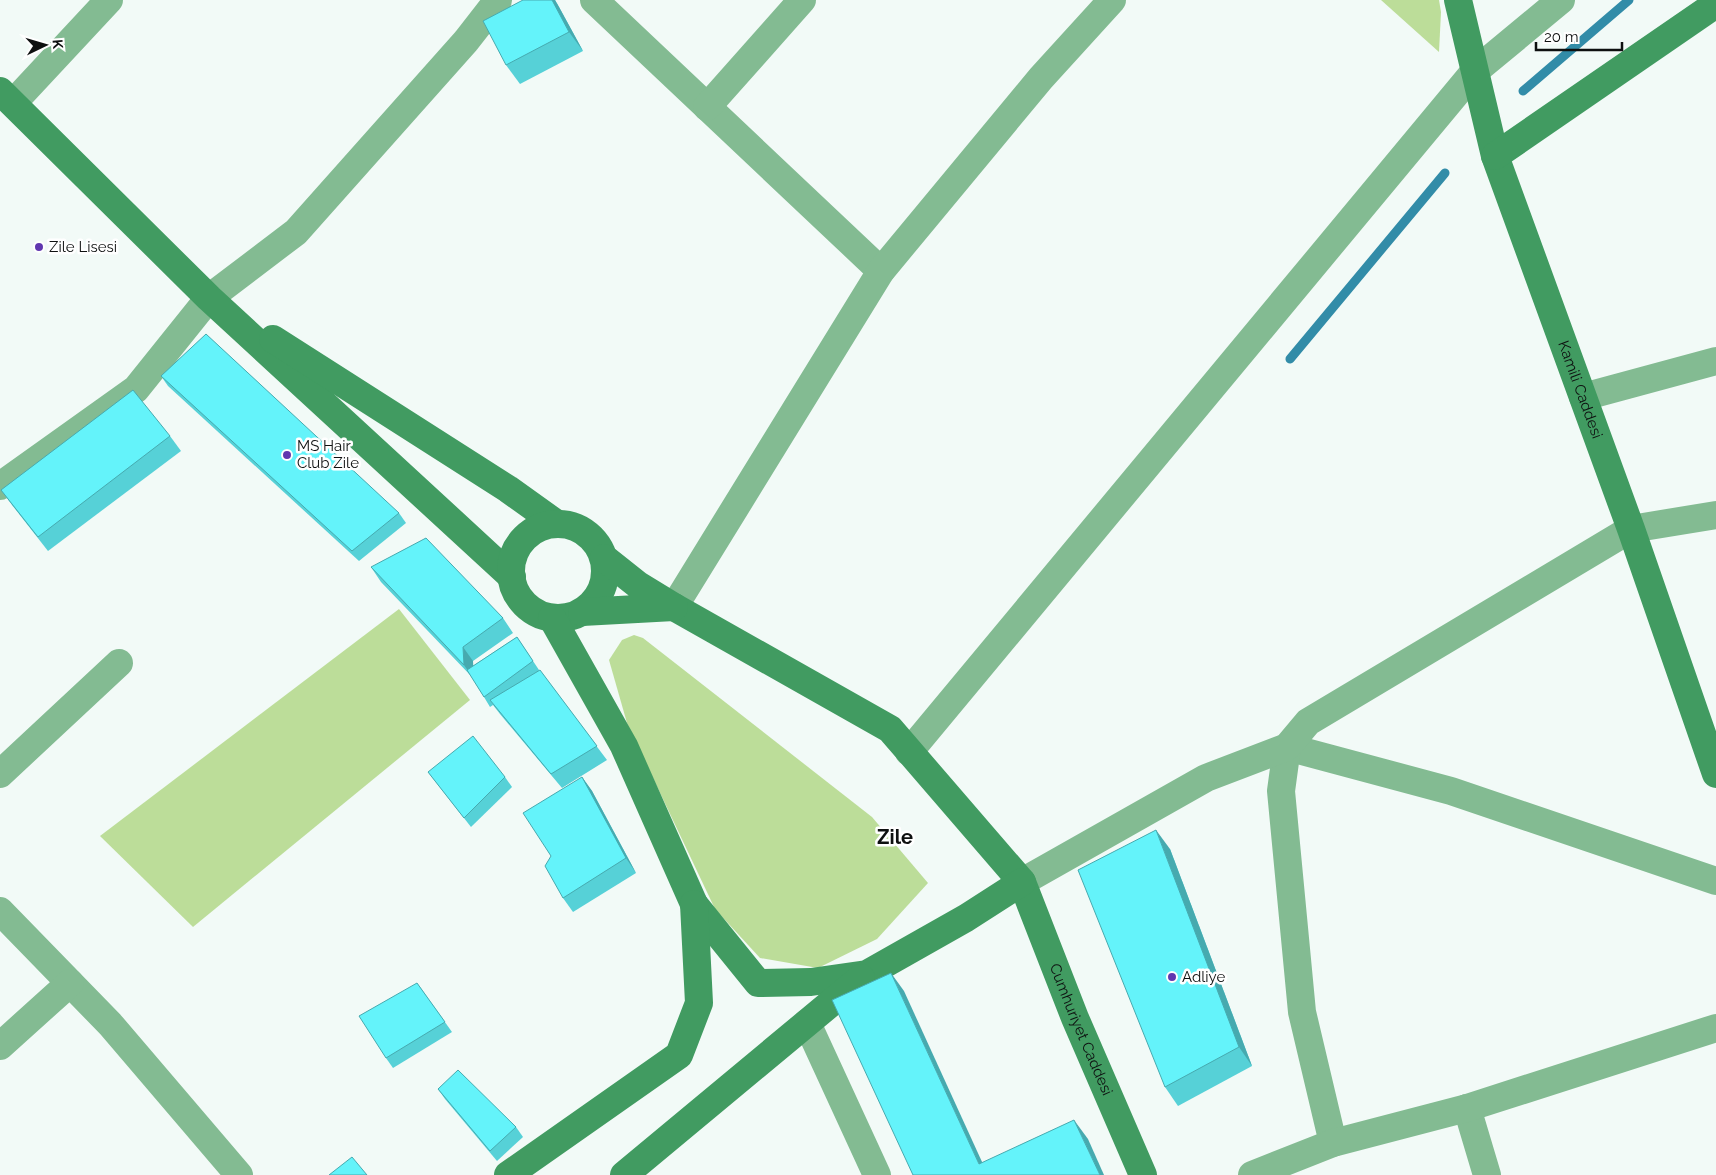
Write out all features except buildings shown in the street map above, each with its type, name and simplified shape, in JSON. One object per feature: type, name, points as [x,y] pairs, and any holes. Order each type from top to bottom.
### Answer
[{"type":"main road","name":"Kamili Caddesi","points":[[1458,0],[1495,156],[1631,529],[1716,774]]},
{"type":"main road","points":[[1495,156],[1716,4]]},
{"type":"main road","points":[[6,97],[209,298],[383,456],[512,577]]},
{"type":"main road","points":[[209,298],[508,489],[557,524]]},
{"type":"main road","points":[[557,524],[572,526],[586,533],[597,544],[604,558],[605,574],[602,589],[594,602],[582,612],[568,618],[552,618],[538,614],[525,604],[516,592],[512,577],[512,561],[518,547],[528,535],[542,527],[557,524]]},
{"type":"main road","name":"Cumhuriyet Caddesi","points":[[604,558],[638,585],[674,607],[890,729],[1022,882],[1075,1018],[1143,1175]]},
{"type":"main road","points":[[582,612],[674,607]]},
{"type":"main road","points":[[552,618],[624,746],[694,904],[758,983],[811,982],[867,974]]},
{"type":"main road","points":[[624,1175],[867,974],[966,918],[1022,882]]},
{"type":"main road","points":[[508,1175],[679,1055],[699,1003],[694,904]]},
{"type":"street","points":[[6,97],[110,0]]},
{"type":"street","points":[[0,486],[136,389],[209,298],[296,232],[466,41],[498,0]]},
{"type":"street","points":[[594,0],[881,271]]},
{"type":"street","points":[[707,107],[802,0]]},
{"type":"street","points":[[674,607],[881,271],[1040,78],[1112,0]]},
{"type":"street","points":[[910,752],[1474,72],[1561,0]]},
{"type":"street","points":[[1583,397],[1716,360]]},
{"type":"street","points":[[1022,882],[1206,778],[1287,747],[1308,722],[1631,529],[1716,516]]},
{"type":"street","points":[[0,774],[119,663]]},
{"type":"street","points":[[1287,747],[1451,791],[1716,881]]},
{"type":"street","points":[[1287,747],[1281,790],[1302,1012],[1333,1143]]},
{"type":"street","points":[[0,911],[110,1024],[231,1172]]},
{"type":"street","points":[[0,1046],[70,983]]},
{"type":"street","points":[[807,1023],[877,1175]]},
{"type":"street","points":[[1252,1175],[1333,1143],[1467,1108],[1716,1028]]},
{"type":"street","points":[[1467,1108],[1487,1175]]},
{"type":"green space","points":[[1381,0],[1439,0],[1441,12],[1439,52]]},
{"type":"green space","points":[[399,609],[470,700],[193,927],[100,836]]},
{"type":"green space","points":[[634,635],[643,638],[872,817],[928,883],[877,939],[818,968],[760,958],[715,909],[627,723],[609,660],[622,640]]},
{"type":"waterway","points":[[1523,91],[1629,0]]},
{"type":"waterway","points":[[1290,359],[1445,173]]},
{"type":"place","name":"Zile Lisesi","points":[[39,247]]},
{"type":"place","name":"MS Hair Club Zile","points":[[287,455]]},
{"type":"place","name":"Adliye","points":[[1172,977]]},
{"type":"district","name":"Zile","points":[[895,837]]}]
